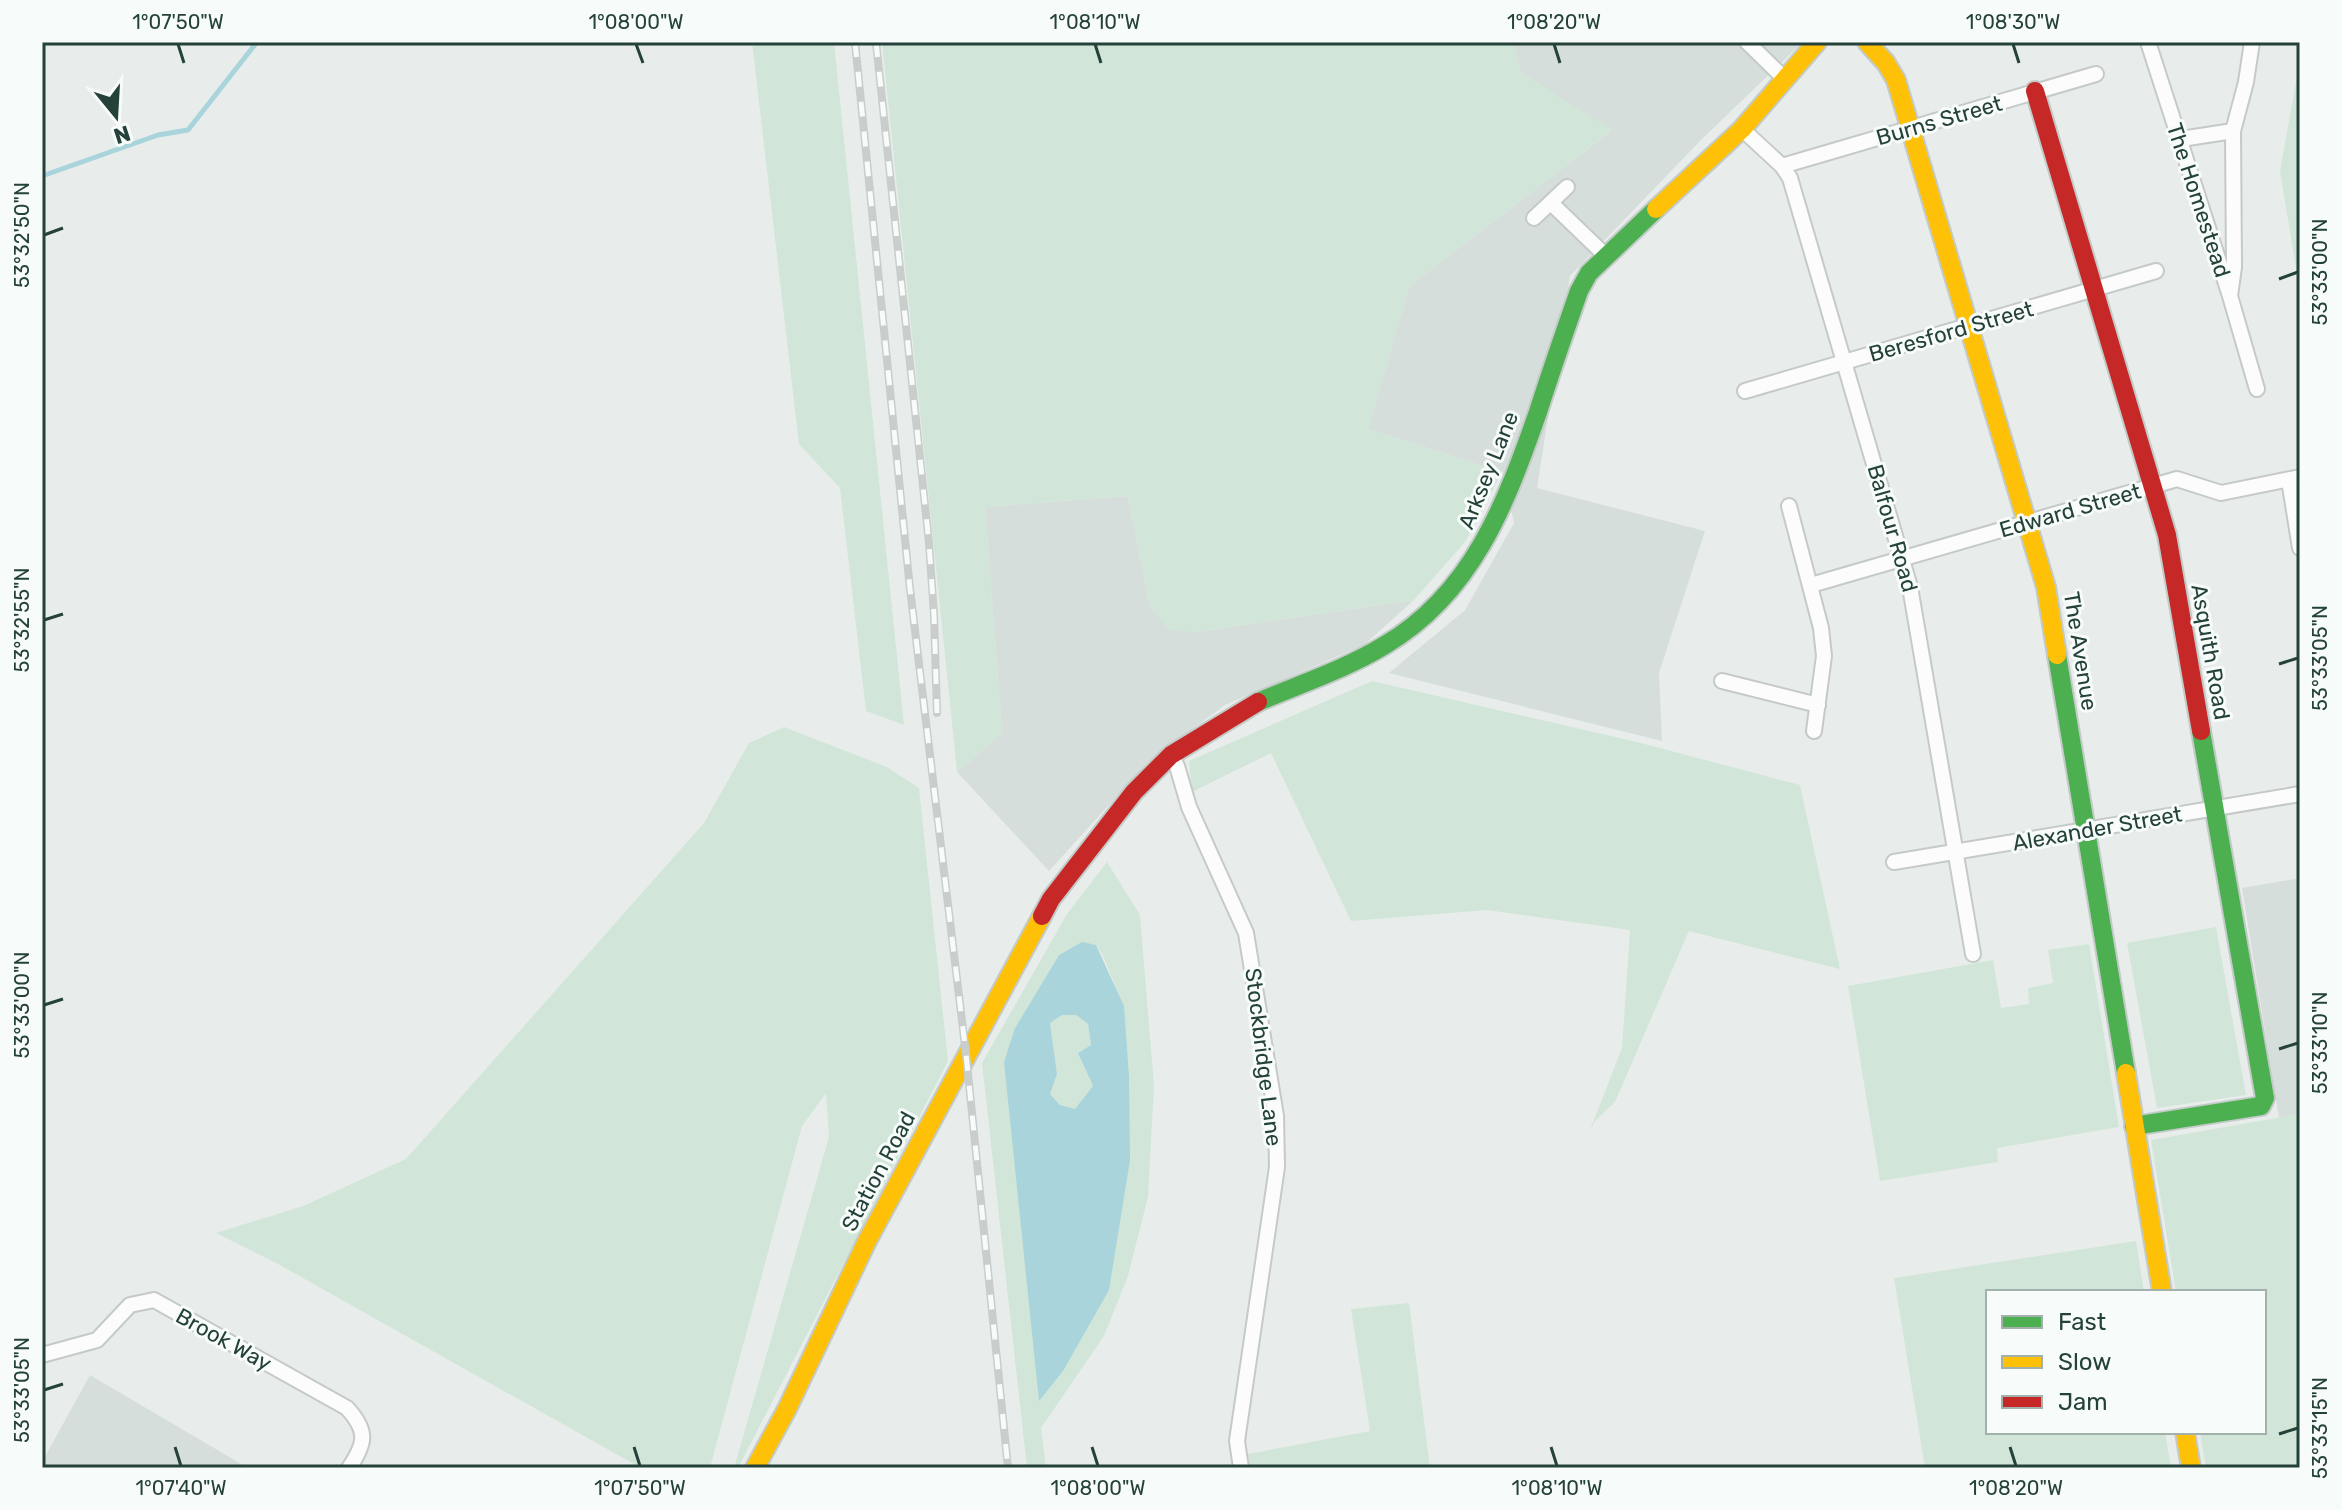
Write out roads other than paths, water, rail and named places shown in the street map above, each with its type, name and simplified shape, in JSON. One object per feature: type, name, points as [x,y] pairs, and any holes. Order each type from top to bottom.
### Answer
[{"type":"street","points":[[1747,42],[1786,80]]},
{"type":"street","name":"Arksey Lane","points":[[1051,899],[1134,792],[1171,755],[1250,705],[1359,660],[1388,644],[1420,620],[1448,593],[1491,532],[1511,489],[1579,291],[1589,273],[1742,129],[1817,42]]},
{"type":"street","name":"The Avenue","points":[[1867,42],[1896,80],[2046,587],[2162,1290]]},
{"type":"street","name":"The Homestead","points":[[2148,42],[2230,296]]},
{"type":"street","name":"The Homestead","points":[[2230,296],[2234,267],[2233,131],[2246,82],[2252,42]]},
{"type":"street","points":[[1891,72],[1893,43]]},
{"type":"street","name":"Burns Street","points":[[1782,166],[2096,74]]},
{"type":"street","name":"Asquith Road","points":[[2035,91],[2167,535],[2265,1098],[2261,1106],[2134,1126]]},
{"type":"street","name":"Balfour Road","points":[[1742,129],[1782,166],[1790,178],[1902,559],[1915,609],[1973,954]]},
{"type":"street","points":[[2181,139],[2233,131]]},
{"type":"street","points":[[1534,218],[1567,187]]},
{"type":"street","points":[[1551,203],[1606,256]]},
{"type":"street","name":"Beresford Street","points":[[1745,391],[2156,271]]},
{"type":"street","points":[[2230,296],[2257,389]]},
{"type":"street","points":[[2294,478],[2300,548]]},
{"type":"street","name":"Edward Street","points":[[1811,585],[2177,479],[2221,493],[2294,478]]},
{"type":"street","points":[[1789,506],[1821,628],[1824,656],[1814,731]]},
{"type":"street","points":[[1722,681],[1818,705]]},
{"type":"street","name":"Stockbridge Lane","points":[[1171,755],[1189,807],[1246,933],[1276,1116],[1277,1167],[1237,1441],[1241,1468]]},
{"type":"street","name":"Alexander Street","points":[[1894,862],[2300,794]]},
{"type":"street","name":"Station Road","points":[[755,1468],[787,1409],[867,1241],[1051,899]]},
{"type":"street","name":"Brook Way","points":[[42,1355],[97,1340],[130,1305],[154,1300],[347,1408],[360,1423],[364,1442],[349,1468]]},
{"type":"street","points":[[2185,1434],[2191,1468]]},
{"type":"water","points":[[1082,942],[1096,945],[1124,1006],[1130,1160],[1109,1290],[1063,1371],[1039,1401],[1004,1062],[1015,1028],[1059,955]],"holes":[[[1062,1015],[1076,1015],[1088,1024],[1091,1045],[1078,1053],[1093,1086],[1075,1109],[1060,1105],[1050,1094],[1057,1074],[1050,1023]]]},
{"type":"waterway","points":[[42,176],[158,135],[188,130],[257,42]]},
{"type":"railway","points":[[855,42],[910,589],[966,1054],[1008,1468]]},
{"type":"railway","points":[[876,42],[929,543],[937,713]]}]
